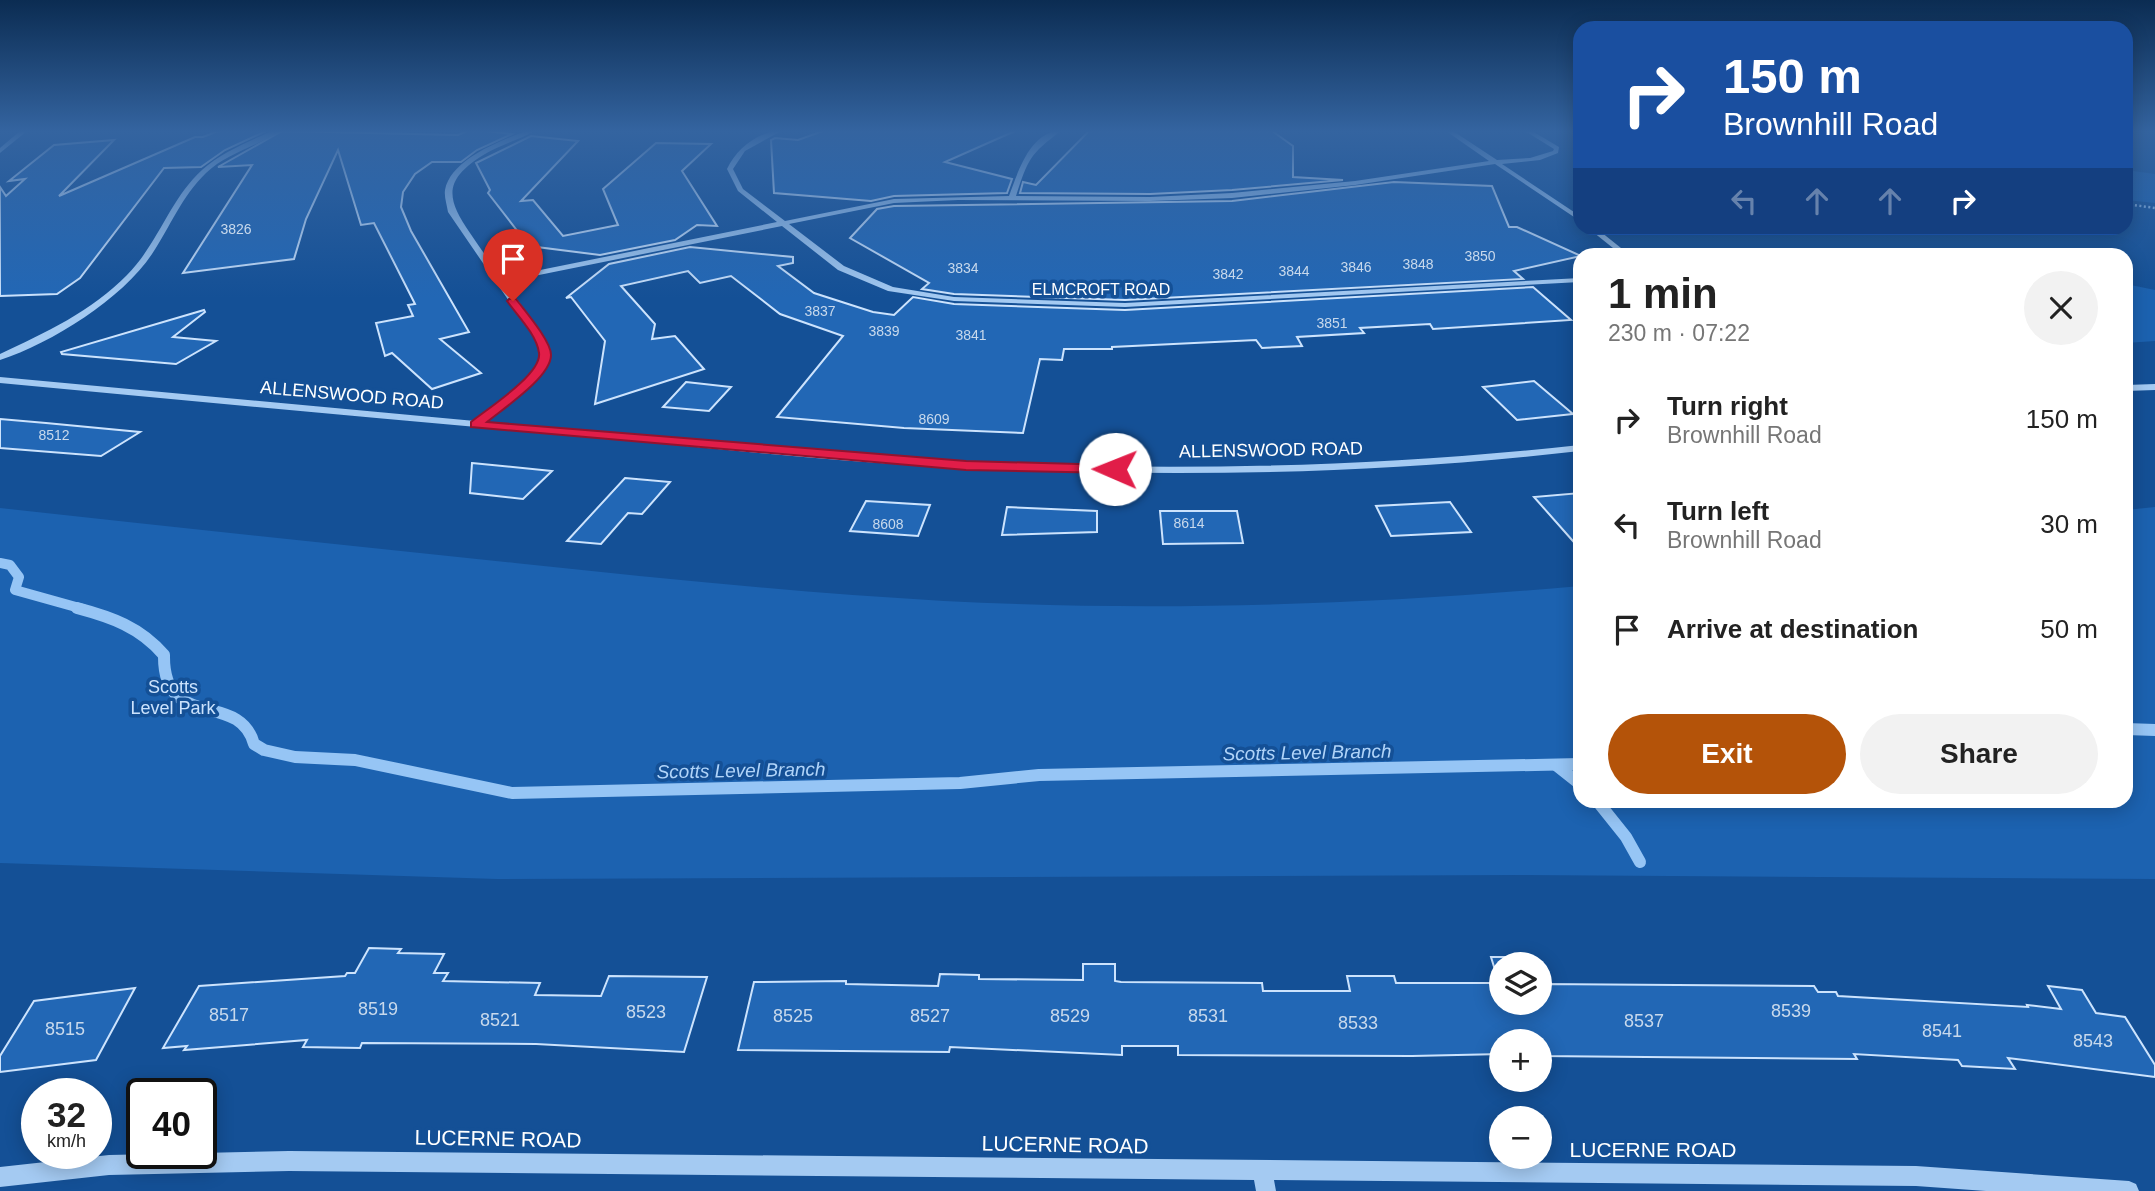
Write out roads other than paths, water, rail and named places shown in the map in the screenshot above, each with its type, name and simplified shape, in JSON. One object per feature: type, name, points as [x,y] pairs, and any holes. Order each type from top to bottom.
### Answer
[{"type":"street","points":[[0,357],[34,341],[104,299],[149,256],[192,187]]},
{"type":"street","points":[[449,187],[448,198],[452,212],[541,342],[546,354],[542,366],[531,380],[476,425]]},
{"type":"street","name":"ELMCROFT ROAD","points":[[738,187],[841,268],[891,289],[954,299],[1067,305],[1137,305],[1573,280]]},
{"type":"street","points":[[1012,198],[1016,187]]},
{"type":"street","points":[[498,281],[894,201],[938,198],[1150,199],[1272,193],[1330,187]]},
{"type":"street","points":[[1532,187],[1573,214]]},
{"type":"street","points":[[1601,235],[1618,248]]},
{"type":"street","name":"ALLENSWOOD ROAD","points":[[0,380],[476,425],[966,466],[1091,469],[1339,467],[1459,460],[1573,449]]},
{"type":"street","points":[[2133,388],[2155,387]]},
{"type":"street","name":"LUCERNE ROAD","points":[[0,1177],[109,1165],[289,1161],[1265,1181],[1916,1176],[2129,1191]]},
{"type":"waterway","name":"Scotts Level Branch","points":[[0,563],[10,565],[19,577],[15,590],[83,609]]},
{"type":"waterway","name":"Scotts Level Branch","points":[[77,608],[113,619],[145,637],[164,655],[167,679],[176,694],[188,703],[233,718],[246,728],[254,744],[264,750],[295,757],[355,760],[512,793],[960,783],[1039,775],[1573,764]]},
{"type":"waterway","name":"Scotts Level Branch","points":[[2133,729],[2155,730]]},
{"type":"waterway","points":[[1556,765],[1573,778]]},
{"type":"waterway","points":[[1603,808],[1626,837],[1640,862]]},
{"type":"park label","name":"Scotts Level Park","points":[[173,697]]}]
